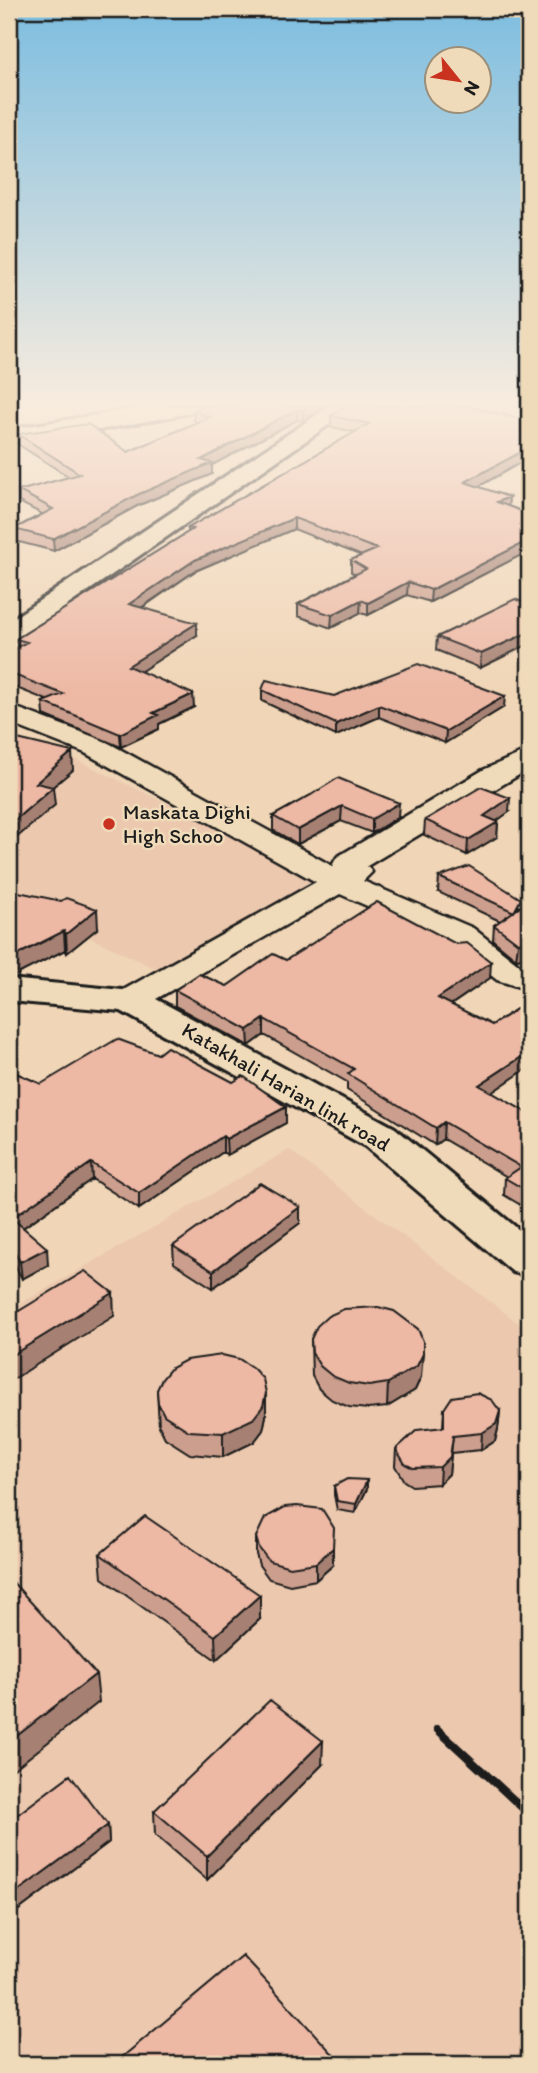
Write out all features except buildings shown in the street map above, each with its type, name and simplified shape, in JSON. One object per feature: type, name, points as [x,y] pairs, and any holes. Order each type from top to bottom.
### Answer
[{"type":"main road","points":[[9,634],[202,503]]},
{"type":"main road","name":"Katakhali Harian link road","points":[[9,990],[130,1000],[380,1137],[529,1261]]},
{"type":"street","points":[[9,713],[95,747],[339,882],[461,935],[509,973],[529,980]]},
{"type":"street","points":[[130,1000],[356,872],[348,864],[493,776],[529,758]]},
{"type":"shaded area","name":"Maskata Dighi High Schoo","points":[[64,754],[323,879],[159,970],[53,920],[9,904],[9,769]]},
{"type":"shaded area","points":[[289,1150],[529,1331],[529,2064],[9,2064],[9,1310]]},
{"type":"railway","points":[[437,1729],[529,1814]]},
{"type":"place","name":"Maskata Dighi High Schoo","points":[[109,824]]}]
